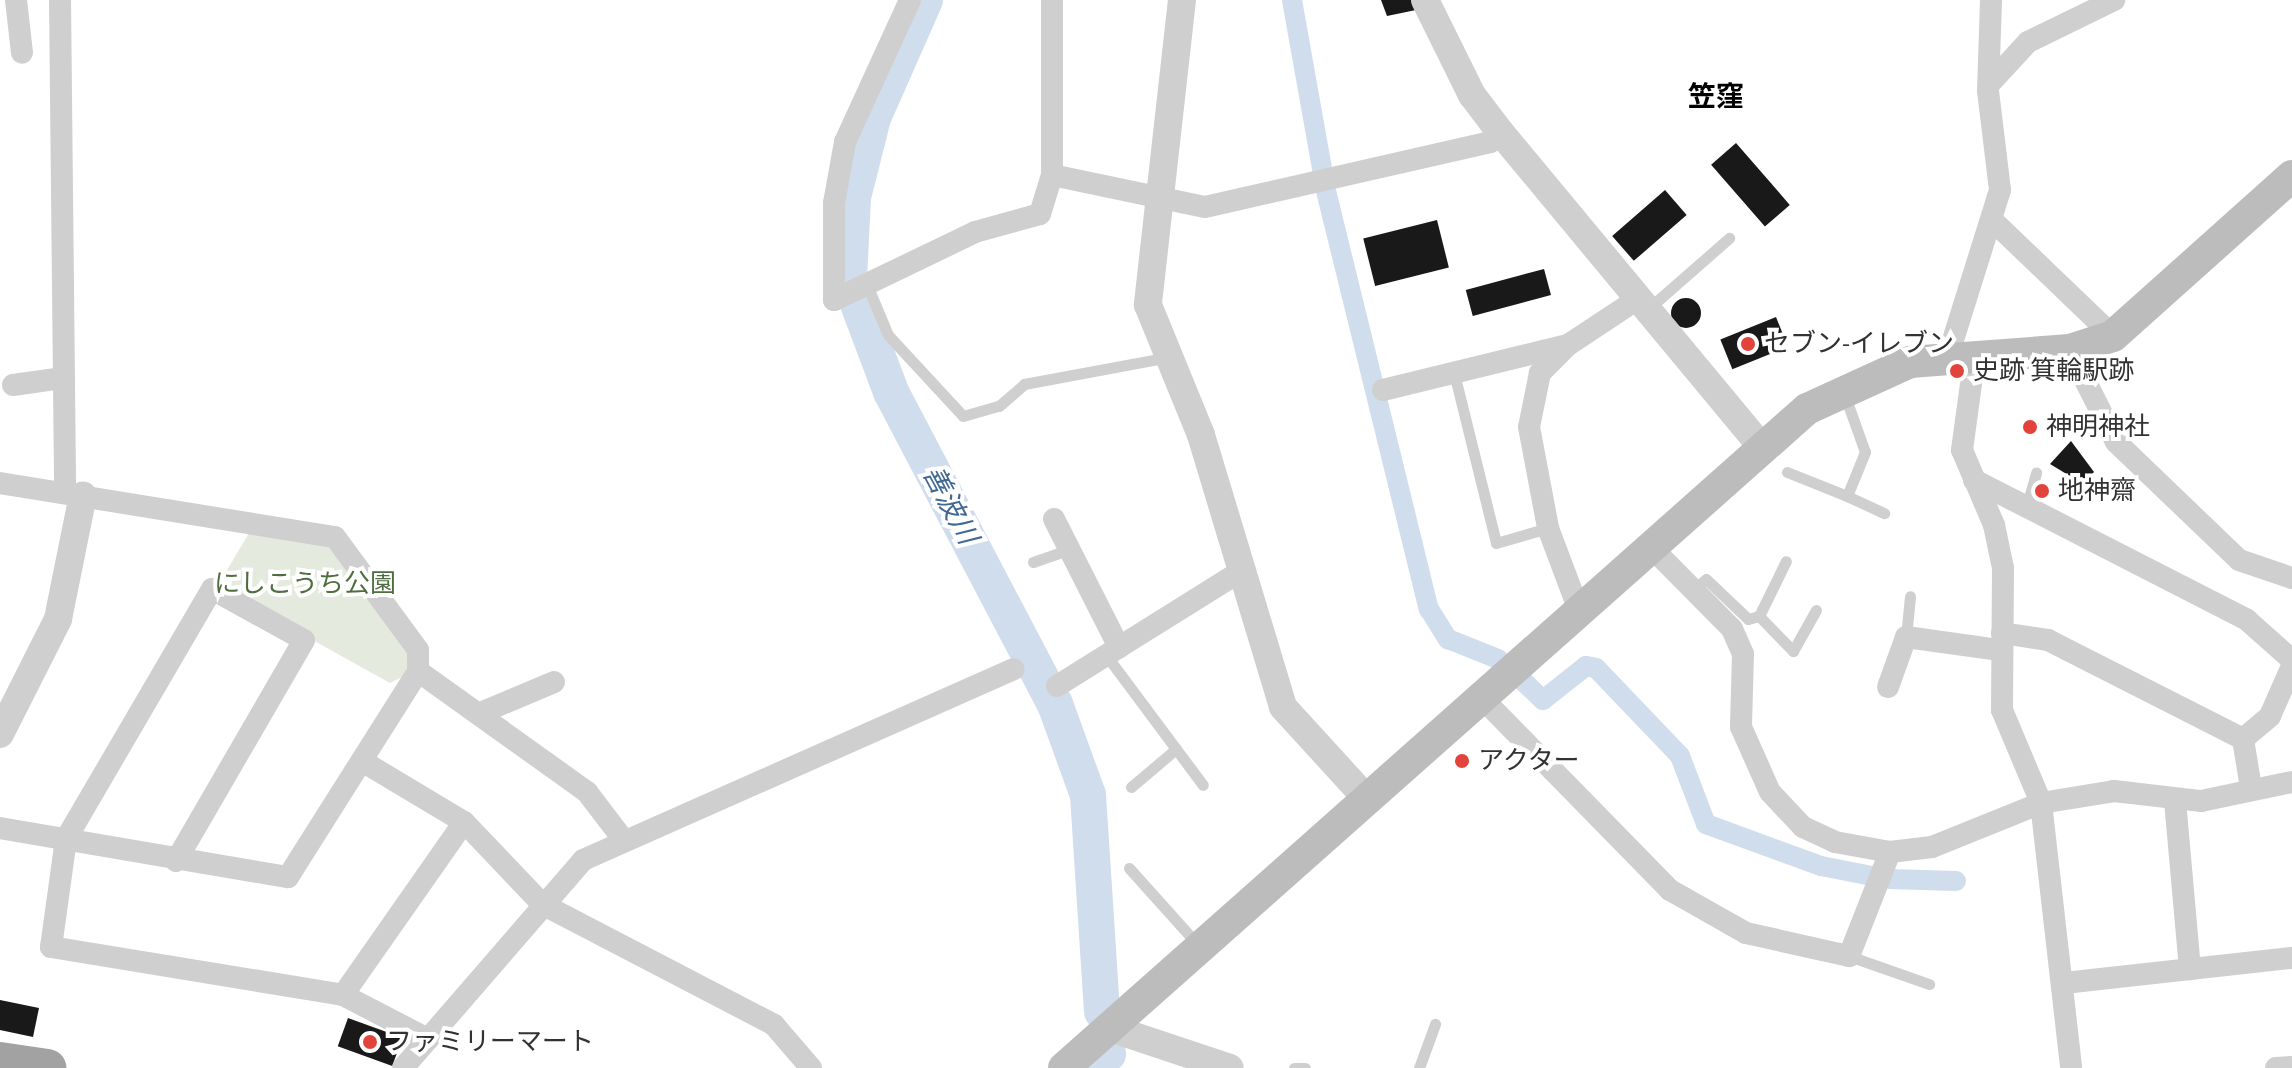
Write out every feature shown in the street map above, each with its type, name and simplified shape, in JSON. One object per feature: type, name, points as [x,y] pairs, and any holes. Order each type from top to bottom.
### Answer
[{"type":"highway","points":[[0,1061],[47,1068]]},
{"type":"main road","points":[[1064,1068],[1761,446],[1842,388],[1962,355],[2070,350],[2113,336],[2292,176]]},
{"type":"street","points":[[16,0],[22,53]]},
{"type":"street","points":[[0,734],[58,619],[74,493],[62,378],[60,0]]},
{"type":"street","points":[[910,0],[838,170],[832,274],[834,300],[975,232],[1040,214],[1052,175],[1052,0]]},
{"type":"street","points":[[1182,0],[1146,295],[1244,569],[1283,707],[1366,798]]},
{"type":"street","points":[[1425,0],[1452,59],[1501,133],[1761,446]]},
{"type":"street","points":[[1991,0],[1992,81],[2001,174],[1962,355],[1962,450],[2003,568],[2002,710],[2041,803],[2064,983],[2071,1068]]},
{"type":"street","points":[[1992,81],[2028,42],[2114,0]]},
{"type":"street","points":[[1052,175],[1205,207],[1476,146],[1501,133]]},
{"type":"street","points":[[1992,220],[2113,336]]},
{"type":"street","points":[[1383,390],[1568,345],[1643,304]]},
{"type":"street","points":[[1568,345],[1540,373],[1530,406],[1548,528],[1578,608]]},
{"type":"street","points":[[2070,350],[2116,442],[2239,560],[2292,578]]},
{"type":"street","points":[[13,385],[62,378]]},
{"type":"street","points":[[1974,480],[2247,620],[2292,663],[2270,716],[2243,739]]},
{"type":"street","points":[[0,483],[335,537],[418,650],[418,671],[288,877],[176,861],[0,828]]},
{"type":"street","points":[[1054,519],[1113,651]]},
{"type":"street","points":[[1649,545],[1695,588],[1732,629],[1743,654],[1741,727],[1770,792],[1803,827],[1890,852],[1932,847],[2041,803],[2114,791],[2175,801],[2292,782]]},
{"type":"street","points":[[1057,686],[1244,569]]},
{"type":"street","points":[[176,861],[304,640],[212,589],[66,839],[51,947],[343,995],[428,1039]]},
{"type":"street","points":[[1888,687],[1906,637],[2048,640],[2243,739]]},
{"type":"street","points":[[403,1068],[583,860],[622,838],[1014,669]]},
{"type":"street","points":[[418,671],[483,712],[587,792],[622,838]]},
{"type":"street","points":[[483,712],[554,682]]},
{"type":"street","points":[[1480,696],[1670,890],[1746,933],[1849,956],[1890,852]]},
{"type":"street","points":[[2243,739],[2251,788]]},
{"type":"street","points":[[362,761],[464,822],[542,904],[774,1025],[811,1068]]},
{"type":"street","points":[[2175,801],[2190,969]]},
{"type":"street","points":[[343,995],[464,822]]},
{"type":"street","points":[[2064,983],[2292,958]]},
{"type":"street","points":[[1110,1028],[1230,1068]]},
{"type":"street","points":[[2276,1068],[2292,1067]]},
{"type":"lane","points":[[1643,304],[1729,238]]},
{"type":"lane","points":[[855,291],[888,335],[963,416],[999,406],[1024,384],[1169,357]]},
{"type":"lane","points":[[1454,373],[1496,543],[1548,528]]},
{"type":"lane","points":[[1842,388],[1865,452],[1847,496]]},
{"type":"lane","points":[[1787,472],[1884,513]]},
{"type":"lane","points":[[2026,509],[2036,472]]},
{"type":"lane","points":[[1033,562],[1070,549]]},
{"type":"lane","points":[[1695,588],[1706,579],[1748,619],[1759,616],[1786,561]]},
{"type":"lane","points":[[1906,637],[1910,596]]},
{"type":"lane","points":[[1759,616],[1793,651],[1816,610]]},
{"type":"lane","points":[[1113,651],[1203,785]]},
{"type":"lane","points":[[1131,787],[1176,749]]},
{"type":"lane","points":[[1129,868],[1200,948]]},
{"type":"lane","points":[[1849,956],[1929,984]]},
{"type":"lane","points":[[1419,1068],[1435,1024]]},
{"type":"lane","points":[[1294,1068],[1305,1068]]},
{"type":"green space","name":"にしこうち公園","points":[[252,528],[334,541],[413,658],[402,677],[390,683],[217,587]]},
{"type":"building","points":[[1381,0],[1411,0],[1416,10],[1387,16]]},
{"type":"building","points":[[1736,143],[1790,205],[1765,227],[1711,165]]},
{"type":"building","points":[[1665,190],[1687,215],[1634,261],[1612,236]]},
{"type":"building","points":[[1437,220],[1449,268],[1375,286],[1363,238]]},
{"type":"building","points":[[1544,269],[1551,295],[1473,316],[1466,290]]},
{"type":"building","points":[[1686,298],[1696,303],[1701,313],[1696,323],[1686,328],[1676,323],[1671,313],[1676,303]]},
{"type":"building","points":[[1776,317],[1788,347],[1732,369],[1720,339]]},
{"type":"building","points":[[2071,441],[2094,472],[2083,484],[2050,464]]},
{"type":"building","points":[[0,1000],[39,1008],[33,1037],[0,1030]]},
{"type":"building","name":"ファミリーマート","points":[[348,1018],[403,1038],[392,1066],[338,1046]]},
{"type":"waterway","name":"善波川","points":[[925,0],[873,118],[853,197],[849,280],[891,392],[1055,704],[1088,795],[1102,1012]]},
{"type":"waterway","points":[[1292,0],[1323,174]]},
{"type":"waterway","points":[[1326,191],[1429,609],[1448,639],[1498,659]]},
{"type":"waterway","points":[[1522,680],[1543,700],[1586,666],[1596,668],[1680,756],[1706,824],[1821,866],[1872,876]]},
{"type":"waterway","points":[[1889,879],[1956,881]]},
{"type":"waterway","name":"善波川","points":[[1094,1068],[1108,1054]]},
{"type":"place","name":"セブン-イレブン","points":[[1748,344]]},
{"type":"place","name":"史跡 箕輪駅跡","points":[[1957,371]]},
{"type":"place","name":"神明神社","points":[[2030,427]]},
{"type":"place","name":"地神齋","points":[[2042,491]]},
{"type":"place","name":"アクター","points":[[1462,761]]},
{"type":"place","name":"ファミリーマート","points":[[370,1042]]},
{"type":"district","name":"笠窪","points":[[1716,97]]}]
